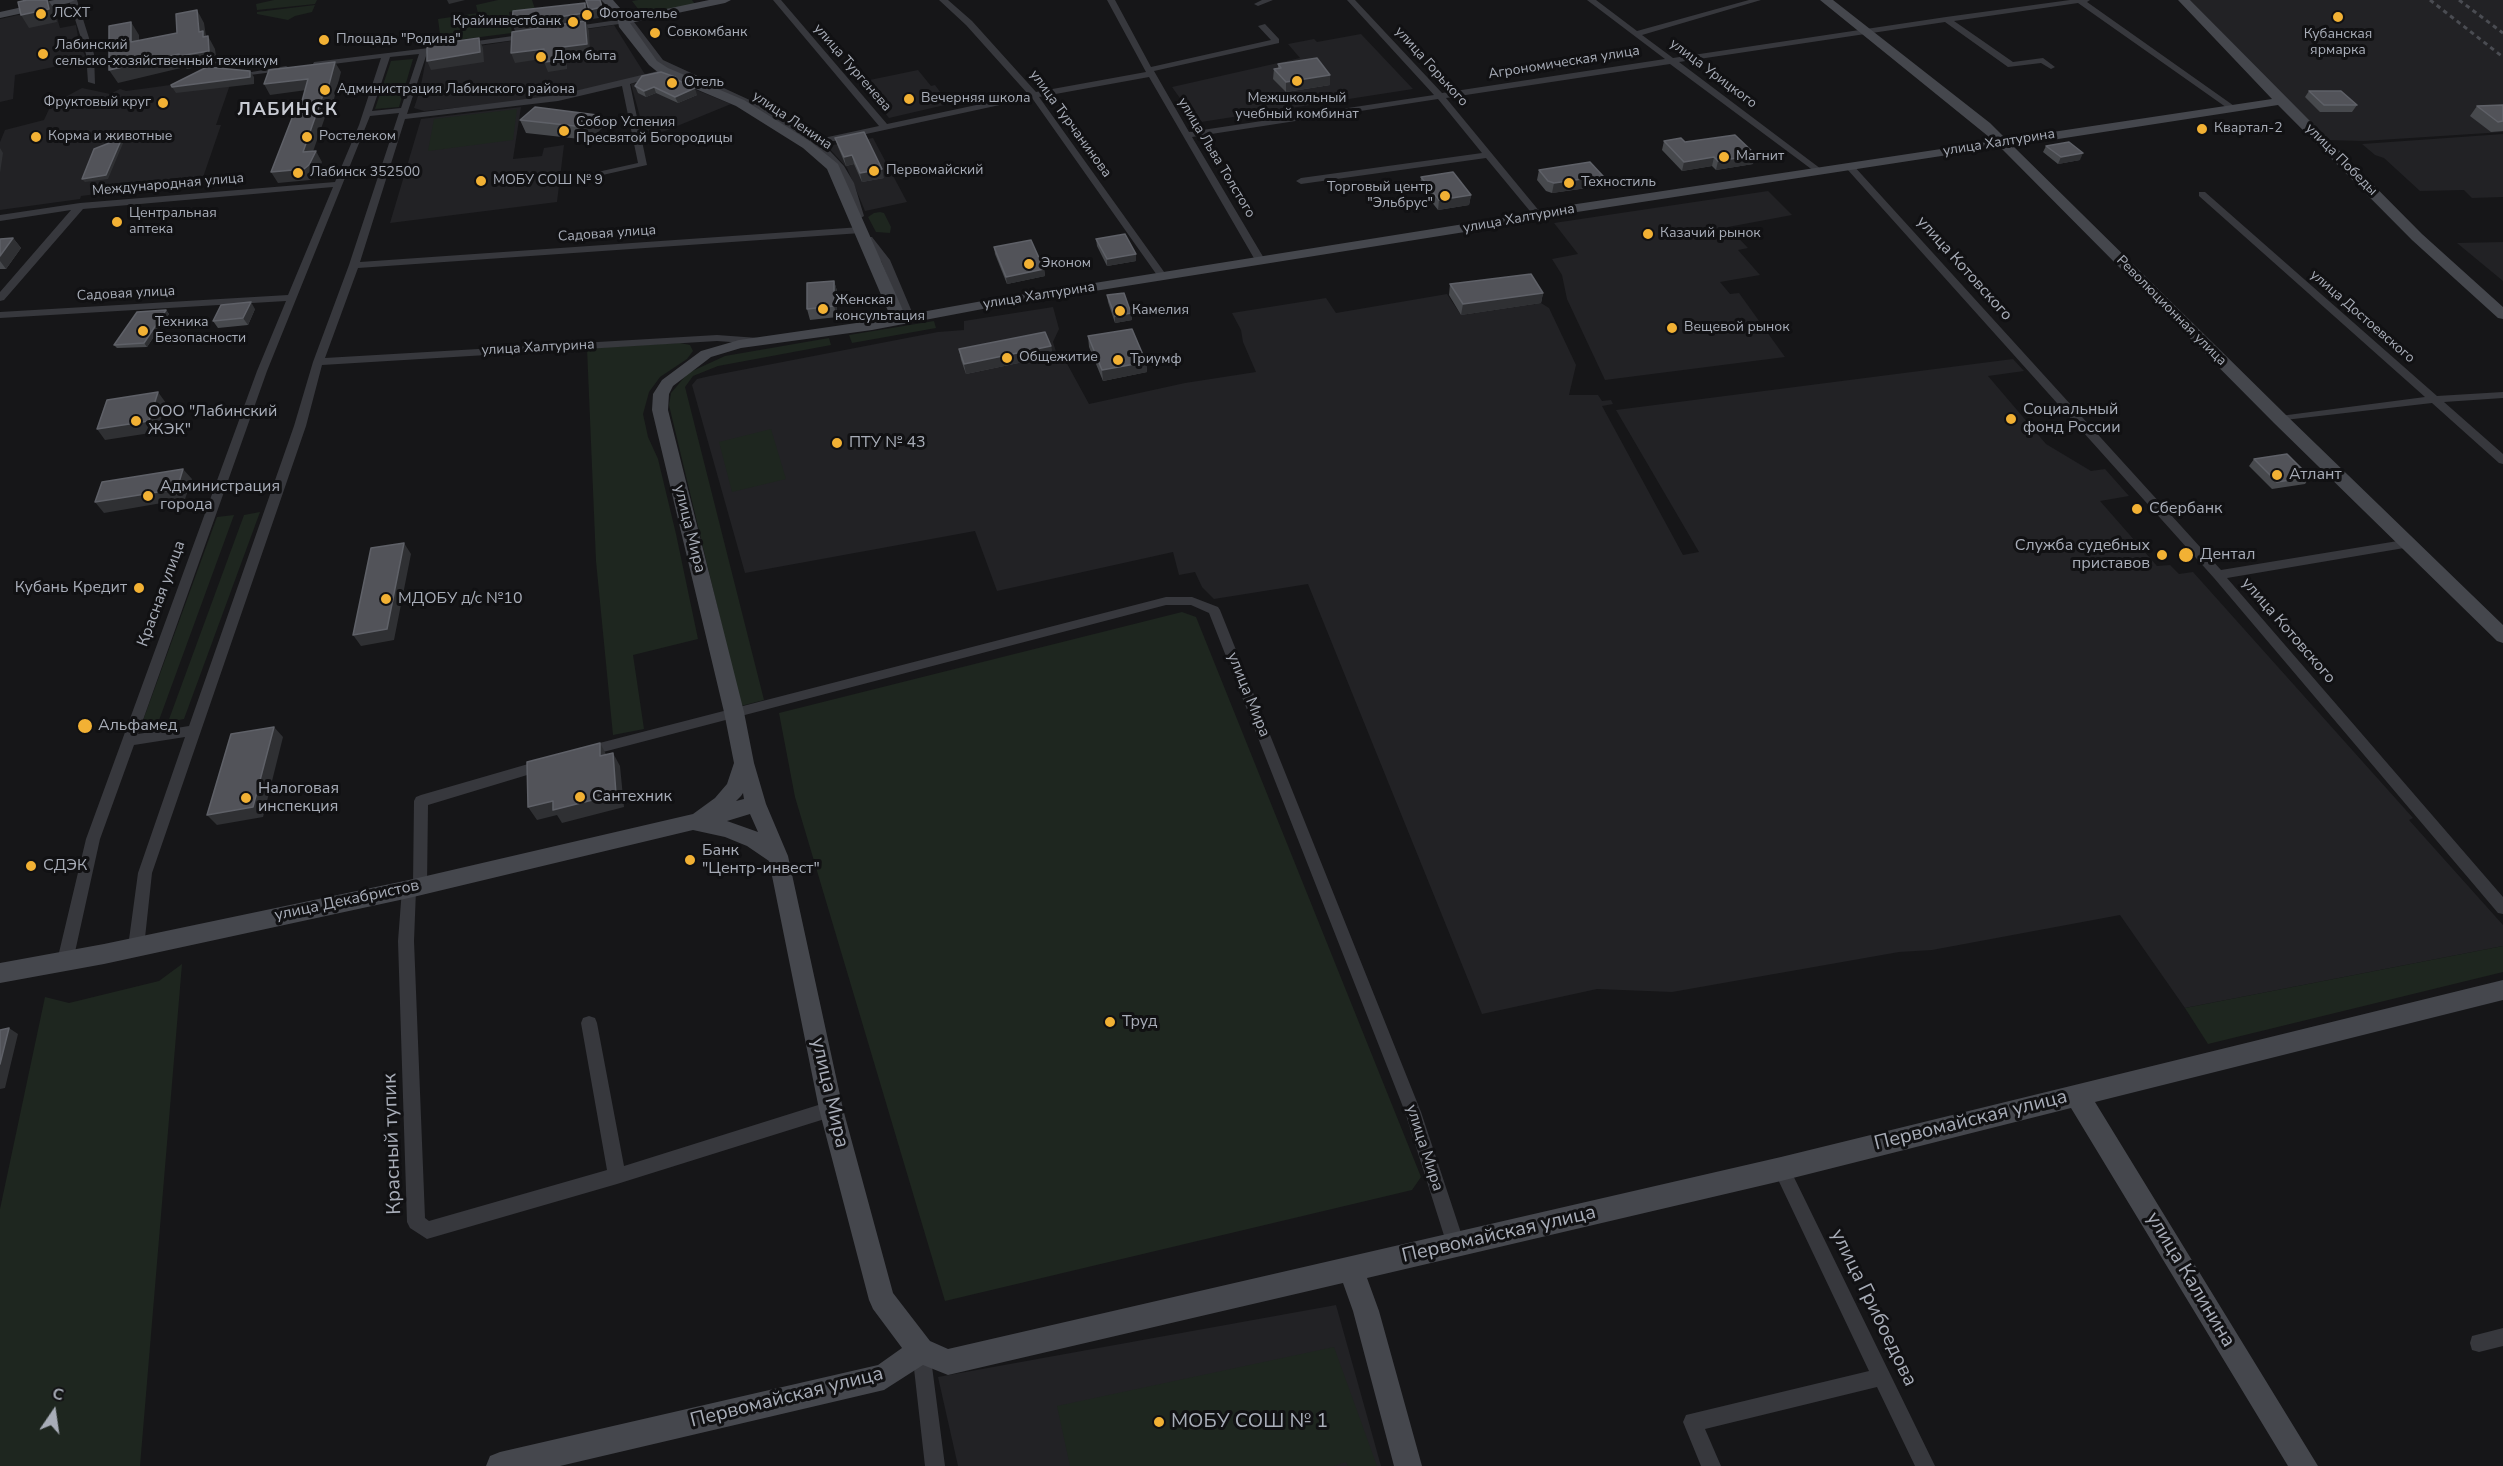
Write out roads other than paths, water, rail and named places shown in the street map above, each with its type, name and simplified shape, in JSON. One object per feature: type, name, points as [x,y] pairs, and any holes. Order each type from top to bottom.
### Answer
[{"type":"street","points":[[0,15],[67,0],[90,54],[92,82]]},
{"type":"street","name":"улица Ленина","points":[[607,0],[626,20],[626,27],[653,63],[664,71],[740,103],[810,144],[833,167],[905,320]]},
{"type":"street","points":[[563,30],[725,0]]},
{"type":"street","name":"улица Тургенева","points":[[777,0],[884,126]]},
{"type":"street","name":"улица Турчанинова","points":[[943,0],[969,23],[1034,95],[1162,276]]},
{"type":"street","name":"улица Льва Толстого","points":[[1111,0],[1150,72],[1260,260]]},
{"type":"street","points":[[1258,4],[1269,0]]},
{"type":"street","name":"улица Горького","points":[[1351,0],[1440,96],[1537,214]]},
{"type":"street","name":"улица Урицкого","points":[[1591,0],[1818,171]]},
{"type":"street","points":[[1636,34],[1756,0]]},
{"type":"street","name":"Революционная улица","points":[[1826,0],[1986,126],[2280,419],[2503,636]]},
{"type":"street","points":[[2083,0],[2233,108]]},
{"type":"street","name":"Агрономическая улица","points":[[1187,135],[2060,1],[2083,0]]},
{"type":"street","name":"улица Победы","points":[[2184,0],[2417,237],[2503,315]]},
{"type":"street","points":[[1946,19],[2011,65],[2043,60],[2051,67]]},
{"type":"street","points":[[626,20],[660,62],[751,104],[810,144],[826,152],[841,168],[849,183],[858,214],[877,252],[885,260],[905,320]]},
{"type":"street","points":[[810,144],[884,126],[1150,72],[1276,41],[1262,26]]},
{"type":"street","points":[[448,48],[541,34]]},
{"type":"street","points":[[304,66],[438,49]]},
{"type":"street","points":[[136,947],[146,873],[300,426],[318,362],[354,265],[424,51]]},
{"type":"street","name":"Красная улица","points":[[65,961],[93,839],[290,298],[367,114],[386,57]]},
{"type":"street","points":[[250,72],[294,67]]},
{"type":"street","points":[[367,114],[403,114],[535,102],[626,83],[664,71]]},
{"type":"street","points":[[598,173],[643,165],[626,83]]},
{"type":"street","name":"улица Халтурина","points":[[696,360],[720,348],[758,341],[905,320],[1162,276],[1515,220],[1537,214],[2281,101]]},
{"type":"street","points":[[1301,181],[1488,155]]},
{"type":"street","name":"улица Котовского","points":[[1850,166],[2218,575],[2503,908]]},
{"type":"street","name":"Международная улица","points":[[0,218],[80,206],[339,184]]},
{"type":"street","name":"улица Достоевского","points":[[2202,194],[2503,460]]},
{"type":"street","points":[[0,298],[80,206]]},
{"type":"street","name":"Садовая улица","points":[[354,265],[861,230]]},
{"type":"street","name":"Садовая улица","points":[[0,315],[290,298]]},
{"type":"street","name":"улица Халтурина","points":[[318,362],[717,338],[758,341]]},
{"type":"street","name":"улица Мира","points":[[696,360],[667,383],[661,394],[660,410],[734,712],[744,763],[756,804],[778,856],[831,1109],[882,1300],[921,1351]]},
{"type":"street","points":[[2280,419],[2435,399],[2503,395]]},
{"type":"street","points":[[2218,575],[2410,543]]},
{"type":"street","name":"улица Мира","points":[[415,887],[421,801],[560,759],[734,712],[772,705],[1166,601],[1192,600],[1214,610],[1413,1112],[1456,1245]]},
{"type":"street","points":[[128,741],[196,730]]},
{"type":"street","name":"улица Декабристов","points":[[693,822],[722,804],[734,790],[744,763]]},
{"type":"street","name":"улица Декабристов","points":[[0,973],[136,947],[415,887],[693,822],[756,804]]},
{"type":"street","name":"улица Декабристов","points":[[693,822],[727,829],[754,840],[778,856]]},
{"type":"street","name":"Красный тупик","points":[[415,887],[406,941],[416,1222],[427,1230],[617,1176],[831,1109]]},
{"type":"street","name":"Первомайская улица","points":[[500,1466],[534,1462],[884,1377],[921,1351],[948,1362],[1781,1169],[2503,990]]},
{"type":"street","points":[[589,1023],[617,1176]]},
{"type":"street","name":"улица Калинина","points":[[2076,1095],[2304,1466]]},
{"type":"street","name":"улица Грибоедова","points":[[1781,1169],[1925,1466]]},
{"type":"street","points":[[1351,1270],[1366,1311],[1408,1466]]},
{"type":"street","points":[[2479,1343],[2503,1337]]},
{"type":"street","points":[[921,1351],[935,1466]]},
{"type":"street","points":[[1711,1466],[1693,1422],[1881,1377]]},
{"type":"railway","points":[[2430,0],[2503,57]]},
{"type":"railway","points":[[2459,0],[2503,33]]},
{"type":"place","name":"ЛСХТ","points":[[41,14]]},
{"type":"place","name":"Фотоателье","points":[[587,15]]},
{"type":"place","name":"Кубанская ярмарка","points":[[2338,17]]},
{"type":"place","name":"Крайинвестбанк","points":[[573,22]]},
{"type":"place","name":"Совкомбанк","points":[[655,33]]},
{"type":"place","name":"Площадь \"Родина\"","points":[[324,40]]},
{"type":"place","name":"Лабинский сельско-хозяйственный техникум","points":[[43,54]]},
{"type":"place","name":"Дом быта","points":[[541,57]]},
{"type":"place","name":"Межшкольный учебный комбинат","points":[[1297,81]]},
{"type":"place","name":"Отель","points":[[672,83]]},
{"type":"place","name":"Администрация Лабинского района","points":[[325,90]]},
{"type":"place","name":"Вечерняя школа","points":[[909,99]]},
{"type":"place","name":"Фруктовый круг","points":[[163,103]]},
{"type":"place","name":"Квартал-2","points":[[2202,129]]},
{"type":"place","name":"Собор Успения Пресвятой Богородицы","points":[[564,131]]},
{"type":"place","name":"Корма и животные","points":[[36,137]]},
{"type":"place","name":"Ростелеком","points":[[307,137]]},
{"type":"place","name":"Магнит","points":[[1724,157]]},
{"type":"place","name":"Первомайский","points":[[874,171]]},
{"type":"place","name":"Лабинск 352500","points":[[298,173]]},
{"type":"place","name":"МОБУ СОШ № 9","points":[[481,181]]},
{"type":"place","name":"Техностиль","points":[[1569,183]]},
{"type":"place","name":"Торговый центр \"Эльбрус\"","points":[[1445,196]]},
{"type":"place","name":"Центральная аптека","points":[[117,222]]},
{"type":"place","name":"Казачий рынок","points":[[1648,234]]},
{"type":"place","name":"Эконом","points":[[1029,264]]},
{"type":"place","name":"Женская консультация","points":[[823,309]]},
{"type":"place","name":"Камелия","points":[[1120,311]]},
{"type":"place","name":"Вещевой рынок","points":[[1672,328]]},
{"type":"place","name":"Техника Безопасности","points":[[143,331]]},
{"type":"place","name":"Общежитие","points":[[1007,358]]},
{"type":"place","name":"Триумф","points":[[1118,360]]},
{"type":"place","name":"Социальный фонд России","points":[[2011,419]]},
{"type":"place","name":"ООО \"Лабинский ЖЭК\"","points":[[136,421]]},
{"type":"place","name":"ПТУ № 43","points":[[837,443]]},
{"type":"place","name":"Атлант","points":[[2277,475]]},
{"type":"place","name":"Администрация города","points":[[148,496]]},
{"type":"place","name":"Сбербанк","points":[[2137,509]]},
{"type":"place","name":"Служба судебных приставов","points":[[2162,555]]},
{"type":"place","name":"Дентал","points":[[2186,555]]},
{"type":"place","name":"Кубань Кредит","points":[[139,588]]},
{"type":"place","name":"МДОБУ д/с №10","points":[[386,599]]},
{"type":"place","name":"Альфамед","points":[[85,726]]},
{"type":"place","name":"Сантехник","points":[[580,797]]},
{"type":"place","name":"Налоговая инспекция","points":[[246,798]]},
{"type":"place","name":"Банк \"Центр-инвест\"","points":[[690,860]]},
{"type":"place","name":"СДЭК","points":[[31,866]]},
{"type":"place","name":"Труд","points":[[1110,1022]]},
{"type":"place","name":"МОБУ СОШ № 1","points":[[1159,1422]]},
{"type":"district","name":"ЛАБИНСК","points":[[288,111]]}]
